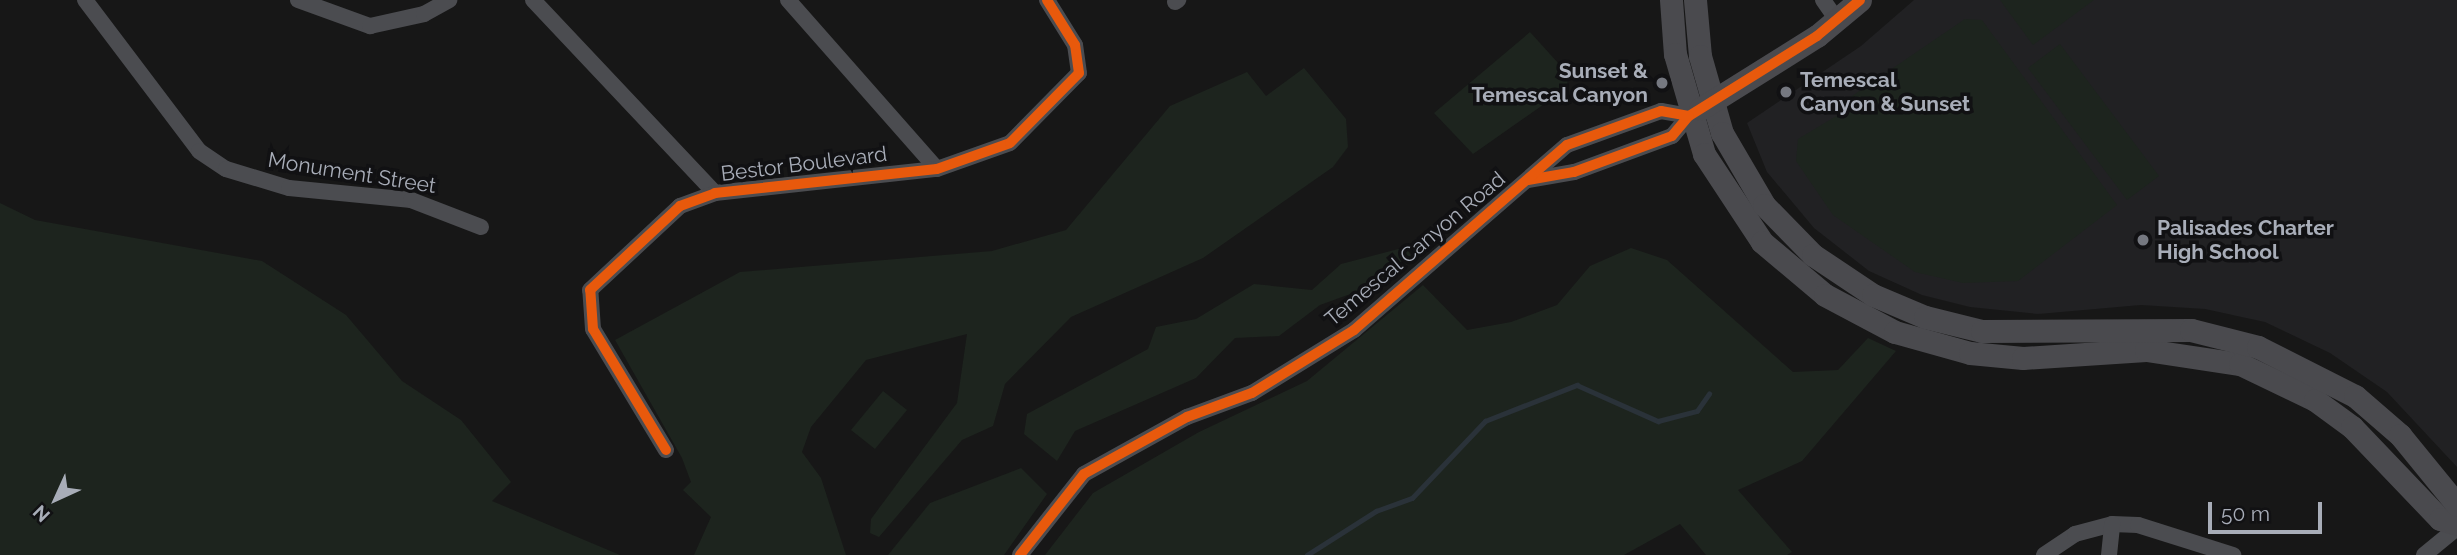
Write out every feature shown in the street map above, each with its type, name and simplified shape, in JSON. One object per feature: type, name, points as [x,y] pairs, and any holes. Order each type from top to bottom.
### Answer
[{"type":"main road","points":[[1671,0],[1689,116],[1723,189],[1762,242],[1855,313],[1895,332],[1970,352],[2023,358],[2146,350],[2240,364],[2306,394],[2352,426],[2440,519],[2457,526]]},
{"type":"main road","points":[[1695,0],[1711,102],[1752,188],[1777,220],[1814,255],[1873,295],[1925,317],[1982,331],[2026,336],[2192,330],[2258,347],[2355,396],[2400,435],[2457,505]]},
{"type":"main road","name":"Temescal Canyon Road","points":[[1689,116],[1837,20],[1860,0]]},
{"type":"street","name":"Monument Street","points":[[85,0],[199,151],[226,169],[289,188],[411,200],[481,227]]},
{"type":"street","points":[[298,0],[370,26],[424,14],[449,0]]},
{"type":"street","points":[[533,0],[715,192]]},
{"type":"street","points":[[788,0],[937,169]]},
{"type":"street","name":"Bestor Boulevard","points":[[666,450],[593,329],[590,290],[680,206],[715,192],[937,169],[1010,143],[1079,73],[1075,45],[1047,0]]},
{"type":"street","points":[[1823,0],[1837,20]]},
{"type":"street","name":"Temescal Canyon Road","points":[[1020,555],[1084,474],[1187,417],[1252,393],[1354,330],[1567,145],[1661,110],[1689,116],[1672,136],[1574,172],[1528,180]]},
{"type":"street","points":[[2109,555],[2112,524]]},
{"type":"street","points":[[2044,555],[2075,534],[2112,524],[2138,525],[2233,555]]},
{"type":"street","points":[[2424,555],[2457,526]]},
{"type":"shaded area","name":"Palisades Charter High School","points":[[1914,0],[2457,0],[2457,467],[2387,392],[2330,353],[2265,322],[2205,309],[2141,305],[2038,314],[1970,307],[1922,295],[1869,271],[1814,228],[1767,172],[1747,123],[1861,46]]},
{"type":"shaded area","points":[[2000,0],[2094,0],[2033,45]]},
{"type":"shaded area","points":[[1965,19],[1982,20],[2117,205],[2018,281],[1963,283],[1915,272],[1833,215],[1796,161],[1798,139],[1838,115],[1836,107]]},
{"type":"shaded area","points":[[1530,32],[1568,74],[1567,88],[1473,154],[1434,113]]},
{"type":"shaded area","points":[[2060,44],[2159,176],[2127,200],[2028,68]]},
{"type":"shaded area","points":[[1304,68],[1346,119],[1348,147],[1333,167],[1203,258],[1071,317],[1005,384],[993,426],[962,440],[879,537],[870,533],[871,519],[957,403],[967,334],[866,360],[811,427],[802,452],[821,478],[846,555],[694,555],[711,517],[683,490],[691,482],[682,458],[615,340],[740,272],[992,251],[1066,230],[1170,106],[1247,72],[1266,96]]},
{"type":"shaded area","points":[[0,203],[35,220],[262,261],[346,315],[402,381],[461,420],[511,482],[492,501],[620,555],[0,555]]},
{"type":"shaded area","points":[[1406,247],[1413,259],[1389,280],[1320,305],[1279,336],[1235,338],[1196,378],[1075,431],[1057,461],[1024,434],[1027,414],[1148,349],[1156,327],[1196,319],[1254,284],[1312,290],[1341,264]]},
{"type":"shaded area","points":[[1631,248],[1667,260],[1793,372],[1838,370],[1868,338],[1896,351],[1802,461],[1738,490],[1792,552],[1787,555],[1706,555],[1680,524],[1624,555],[1045,555],[1093,493],[1199,432],[1307,381],[1423,285],[1467,330],[1511,322],[1557,305],[1590,266]]},
{"type":"shaded area","points":[[883,391],[907,410],[875,449],[851,430]]},
{"type":"shaded area","points":[[1021,468],[1047,494],[1004,555],[888,555],[930,503]]},
{"type":"waterway","points":[[1307,555],[1376,511],[1412,498],[1485,421],[1577,385],[1658,421],[1697,411],[1709,394]]},
{"type":"cycle path","points":[[666,450],[593,329],[590,290],[680,206],[715,193],[937,169],[1010,143],[1079,73],[1075,45],[1047,0]]},
{"type":"cycle path","points":[[1528,180],[1574,172],[1672,136],[1689,116],[1817,36],[1860,0]]},
{"type":"cycle path","points":[[1020,555],[1084,474],[1187,417],[1252,393],[1354,330],[1567,145],[1661,111],[1689,116]]},
{"type":"place","name":"Sunset & Temescal Canyon","points":[[1662,83]]},
{"type":"place","name":"Temescal Canyon & Sunset","points":[[1786,92]]},
{"type":"place","name":"Palisades Charter High School","points":[[2143,240]]}]
